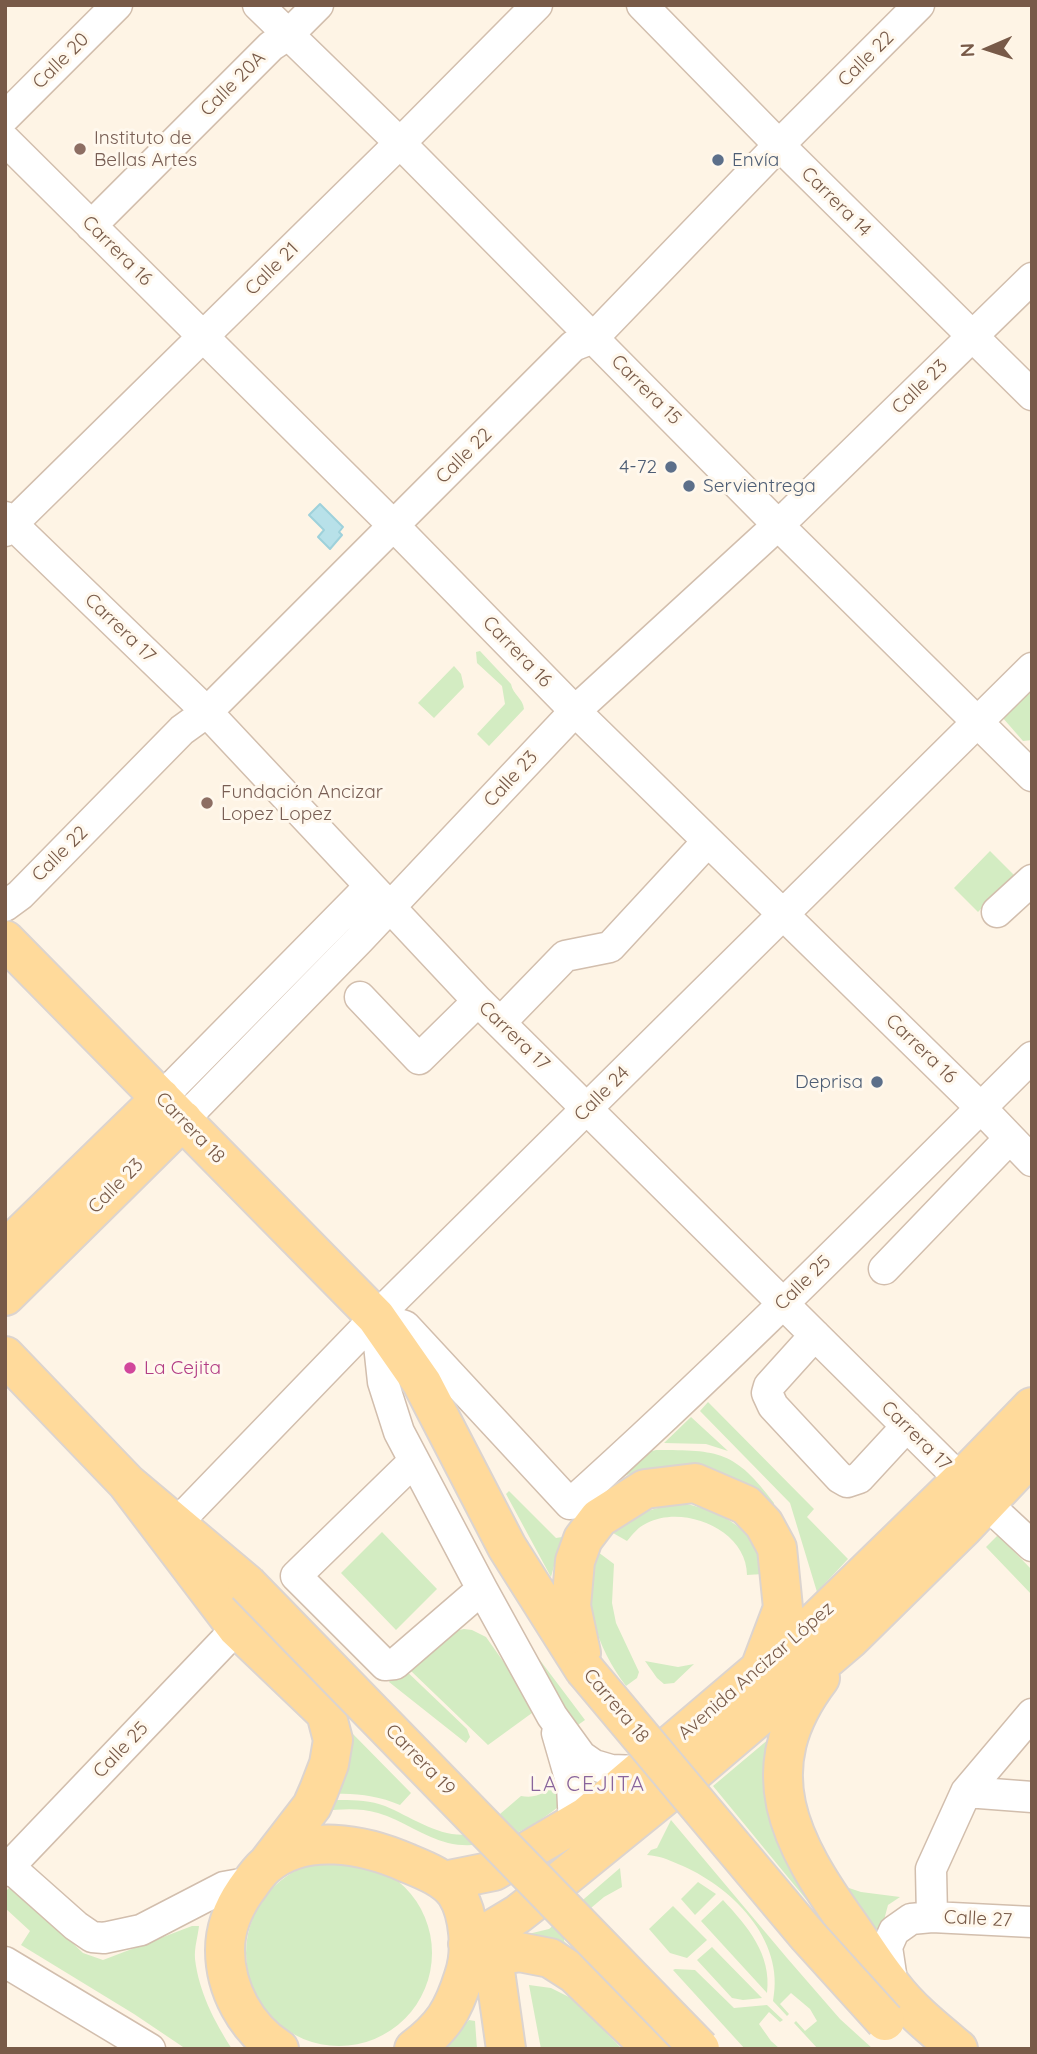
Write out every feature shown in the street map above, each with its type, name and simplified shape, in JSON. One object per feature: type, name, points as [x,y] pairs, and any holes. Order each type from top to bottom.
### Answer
[{"type":"main road","name":"Carrera 18","points":[[5,940],[376,1317],[422,1383],[507,1546],[584,1669],[808,1936],[889,2004],[920,2049]]},
{"type":"main road","name":"Calle 23","points":[[5,1250],[172,1109]]},
{"type":"main road","name":"Calle 23","points":[[5,1296],[172,1109]]},
{"type":"main road","name":"Carrera 19","points":[[5,1356],[127,1483],[247,1584],[700,2049]]},
{"type":"main road","name":"Avenida Ancizar López","points":[[477,1951],[850,1639],[974,1492],[1032,1407]]},
{"type":"main road","name":"Avenida Ancizar López","points":[[450,1888],[494,1871],[574,1826],[854,1586],[974,1492],[1032,1455]]},
{"type":"main road","points":[[127,1483],[237,1628],[326,1713],[333,1740],[329,1764],[312,1806],[235,1906],[225,1932],[225,1963],[233,1993],[248,2020],[274,2047]]},
{"type":"main road","points":[[584,1669],[572,1606],[575,1561],[583,1539],[599,1518],[645,1489],[695,1483],[746,1505],[764,1524],[777,1548],[783,1608],[760,1669]]},
{"type":"main road","points":[[850,1639],[811,1691],[789,1731],[784,1750],[783,1784],[788,1820],[818,1882],[889,2004],[920,2017],[958,2049]]},
{"type":"main road","points":[[259,1874],[288,1852],[303,1847],[345,1844],[396,1858],[450,1888],[477,1951],[506,2049]]},
{"type":"main road","points":[[414,2049],[435,2033],[455,2003],[477,1951]]},
{"type":"main road","points":[[477,1951],[519,1952],[550,1958],[575,1974],[653,2049]]},
{"type":"street","name":"Calle 20","points":[[5,117],[117,5]]},
{"type":"street","name":"Carrera 15","points":[[258,5],[400,143],[778,525],[1032,776]]},
{"type":"street","name":"Calle 20A","points":[[91,226],[271,46],[288,35],[318,5]]},
{"type":"street","name":"Calle 21","points":[[8,524],[203,337],[537,5]]},
{"type":"street","name":"Carrera 14","points":[[642,5],[779,145],[1032,395]]},
{"type":"street","name":"Calle 22","points":[[5,906],[182,730],[207,712],[573,346],[593,338],[779,145],[919,5]]},
{"type":"street","name":"Carrera 16","points":[[5,140],[394,526],[575,710],[1032,1161]]},
{"type":"street","name":"Calle 23","points":[[172,1109],[380,897],[575,710],[778,525],[1032,278]]},
{"type":"street","name":"Carrera 17","points":[[8,524],[207,712],[478,1001],[974,1492],[1032,1546]]},
{"type":"street","name":"Calle 24","points":[[176,1524],[376,1317],[1032,668]]},
{"type":"street","points":[[500,1023],[565,956],[610,947],[708,841]]},
{"type":"street","points":[[997,912],[1032,880]]},
{"type":"street","points":[[360,997],[419,1059],[478,1001]]},
{"type":"street","name":"Calle 25","points":[[570,1504],[782,1303],[1032,1057]]},
{"type":"street","points":[[884,1269],[1009,1139]]},
{"type":"street","name":"Carrera 18","points":[[570,1504],[405,1326],[376,1317],[383,1382],[399,1432],[552,1716],[581,1756],[594,1765],[611,1770],[640,1771]]},
{"type":"street","points":[[815,1335],[769,1386],[767,1393],[773,1406],[840,1478],[847,1482],[859,1478],[907,1426]]},
{"type":"street","name":"Carrera 19","points":[[5,1380],[127,1483]]},
{"type":"street","points":[[414,1461],[296,1576],[385,1665],[395,1664],[482,1590]]},
{"type":"street","name":"Calle 25","points":[[7,1867],[237,1628]]},
{"type":"street","points":[[889,2004],[887,1947],[894,1931],[911,1919],[928,1917],[931,1868],[966,1792],[1032,1714]]},
{"type":"street","name":"Carrera 18","points":[[552,1716],[572,1785],[574,1826]]},
{"type":"street","points":[[966,1792],[1032,1797]]},
{"type":"street","points":[[7,1867],[76,1926],[92,1937],[104,1938],[141,1930],[224,1887],[259,1874]]},
{"type":"street","name":"Calle 27","points":[[928,1917],[1032,1922]]},
{"type":"street","points":[[5,1962],[150,2049]]},
{"type":"green space","points":[[480,651],[511,684],[524,709],[489,746],[477,734],[505,704],[502,686],[477,663],[476,652]]},
{"type":"green space","points":[[454,666],[461,674],[464,687],[434,718],[418,703]]},
{"type":"green space","points":[[1032,687],[1032,740],[1023,741],[1002,717]]},
{"type":"green space","points":[[990,851],[1014,875],[978,912],[954,888]]},
{"type":"green space","points":[[708,1402],[814,1509],[807,1517],[848,1559],[817,1592],[790,1503],[700,1411]]},
{"type":"green space","points":[[691,1417],[728,1451],[706,1444],[664,1443]]},
{"type":"green space","points":[[656,1450],[711,1453],[736,1463],[774,1503],[773,1510],[735,1479],[706,1468],[662,1467],[618,1478],[644,1453]]},
{"type":"green space","points":[[509,1491],[556,1538],[562,1537],[551,1577],[506,1494]]},
{"type":"green space","points":[[691,1505],[718,1514],[739,1527],[754,1547],[763,1574],[747,1575],[744,1559],[737,1545],[711,1525],[695,1519],[662,1518],[647,1523],[627,1541],[613,1533],[640,1514],[668,1506]]},
{"type":"green space","points":[[382,1532],[437,1589],[396,1630],[341,1573]]},
{"type":"green space","points":[[998,1535],[1032,1570],[1032,1595],[986,1547]]},
{"type":"green space","points":[[598,1552],[614,1564],[612,1603],[616,1623],[639,1672],[637,1678],[626,1686],[599,1639],[594,1622],[591,1588]]},
{"type":"green space","points":[[464,1629],[486,1637],[541,1715],[550,1754],[542,1727],[532,1713],[488,1745],[411,1671],[450,1632]]},
{"type":"green space","points":[[518,1631],[585,1720],[575,1727]]},
{"type":"green space","points":[[645,1661],[678,1667],[694,1664],[674,1683],[664,1684]]},
{"type":"green space","points":[[400,1665],[467,1729],[470,1737],[466,1743],[389,1682]]},
{"type":"green space","points":[[350,1731],[411,1793],[400,1805],[368,1796],[334,1794]]},
{"type":"green space","points":[[776,1733],[865,1971],[713,1786]]},
{"type":"green space","points":[[556,1778],[563,1803],[510,1836],[479,1844],[448,1843],[371,1811],[324,1811],[329,1800],[371,1802],[430,1828],[467,1835],[479,1832],[521,1796],[542,1793]]},
{"type":"green space","points":[[671,1820],[840,2019],[873,2049],[818,2049],[794,2023],[796,2021],[805,2031],[817,2021],[810,2009],[791,1993],[780,2004],[789,2014],[787,2016],[773,2001],[775,1978],[771,1956],[750,1917],[734,1900],[698,1873],[667,1859],[647,1855],[657,1848]]},
{"type":"green space","points":[[339,1860],[375,1867],[405,1887],[425,1917],[432,1953],[425,1989],[405,2019],[375,2039],[339,2046],[303,2039],[273,2019],[253,1989],[246,1953],[253,1917],[273,1887],[303,1867]]},
{"type":"green space","points":[[620,1868],[622,1887],[604,1897],[565,1930],[564,1941],[572,1949],[561,1943],[524,1935],[549,1929]]},
{"type":"green space","points":[[698,1882],[716,1894],[695,1915],[681,1899]]},
{"type":"green space","points":[[12,1885],[83,1953],[103,1960],[192,1926],[199,1926],[195,1955],[200,1983],[213,2017],[232,2049],[186,2049],[21,1945],[30,1931],[5,1908],[5,1892]]},
{"type":"green space","points":[[846,1887],[861,1892],[900,1897],[888,1905],[880,1935]]},
{"type":"green space","points":[[723,1900],[741,1920],[762,1953],[768,1979],[767,1993],[701,1921]]},
{"type":"green space","points":[[673,1906],[707,1940],[687,1958],[670,1953],[649,1929]]},
{"type":"green space","points":[[712,1947],[762,1998],[732,1998],[697,1960]]},
{"type":"green space","points":[[673,1970],[695,1970],[734,2008],[767,2005],[783,2020],[780,2022],[769,2012],[759,2024],[780,2049],[745,2049]]},
{"type":"green space","points":[[529,1985],[551,1988],[575,2000],[622,2049],[541,2049]]},
{"type":"green space","points":[[469,2020],[475,2021],[477,2049],[441,2049]]},
{"type":"water","points":[[320,504],[343,527],[339,532],[342,535],[330,549],[318,537],[324,530],[309,515]]},
{"type":"place","name":"Instituto de Bellas Artes","points":[[80,149]]},
{"type":"place","name":"Envía","points":[[718,160]]},
{"type":"place","name":"4-72","points":[[671,467]]},
{"type":"place","name":"Servientrega","points":[[689,486]]},
{"type":"place","name":"Fundación Ancizar Lopez Lopez","points":[[207,803]]},
{"type":"place","name":"Deprisa","points":[[877,1082]]},
{"type":"place","name":"La Cejita","points":[[130,1368]]},
{"type":"district","name":"LA CEJITA","points":[[588,1785]]}]
